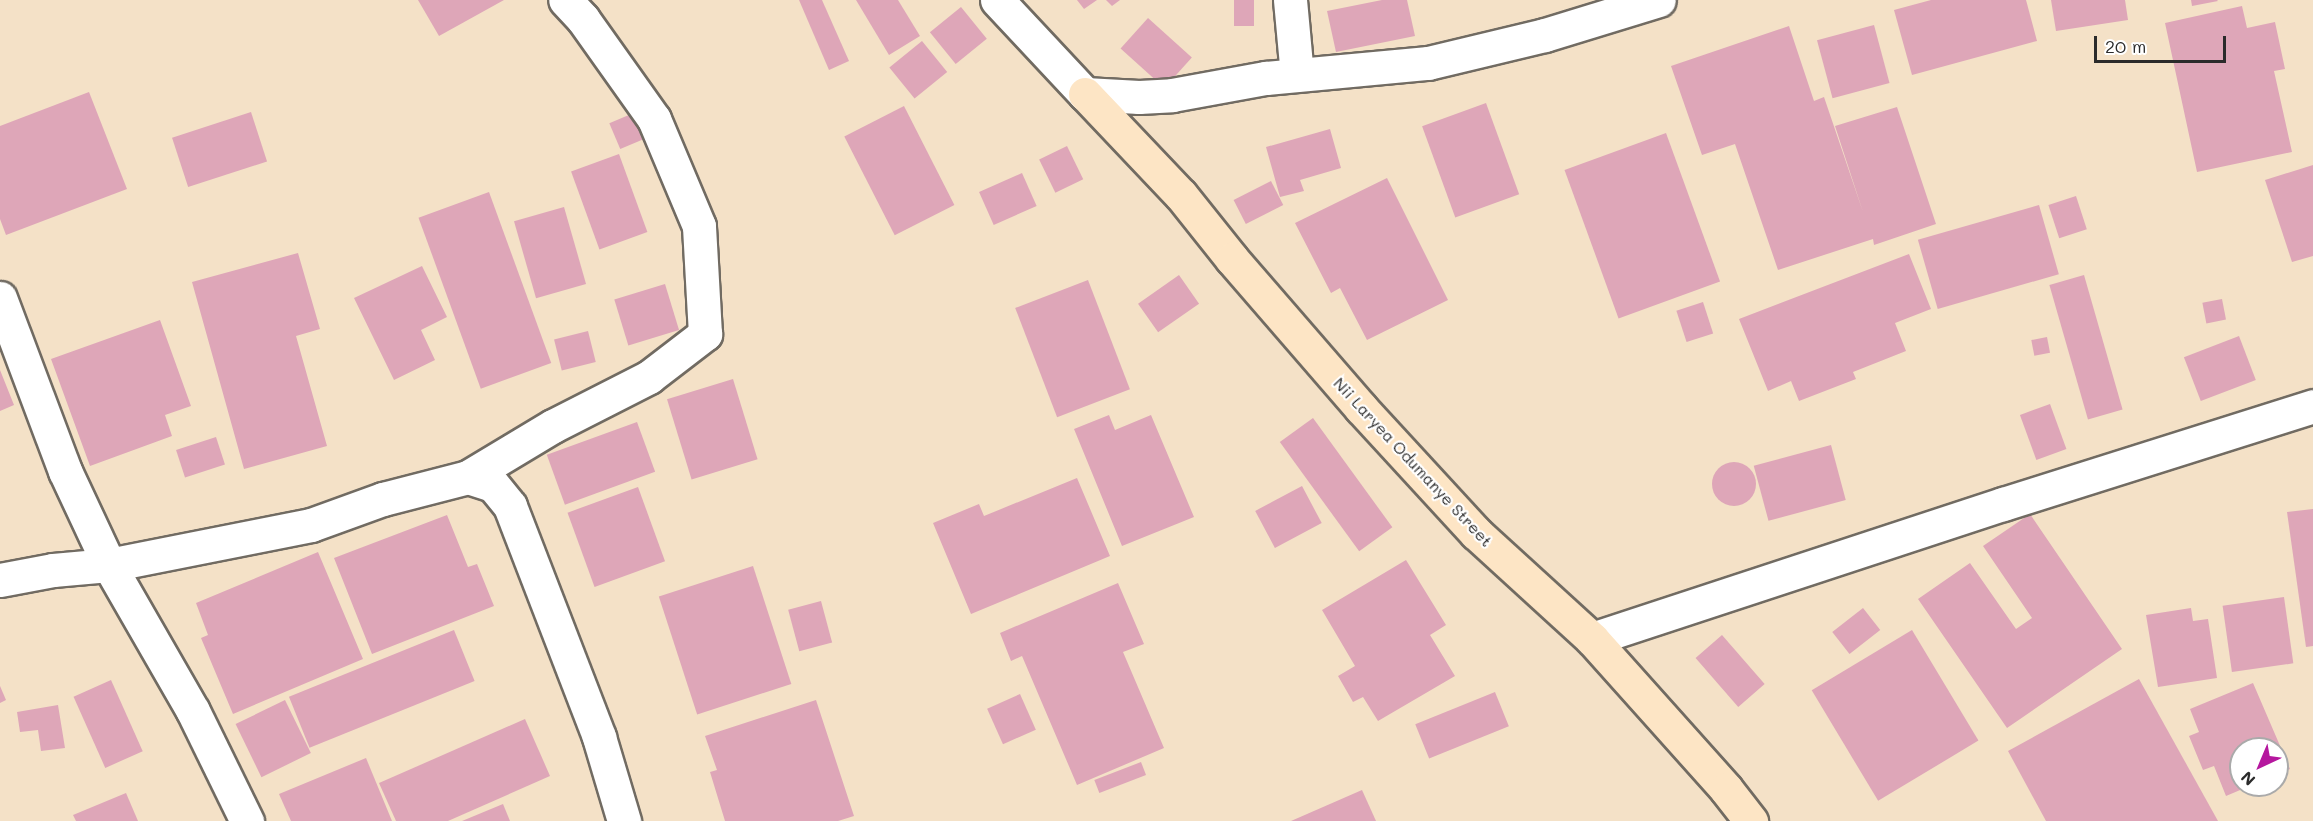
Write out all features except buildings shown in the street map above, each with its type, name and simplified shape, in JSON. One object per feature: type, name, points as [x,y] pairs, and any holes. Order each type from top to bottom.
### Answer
[{"type":"street","points":[[0,580],[53,570],[109,565],[311,525],[383,499],[468,477],[553,426],[649,377],[705,334],[699,226],[654,119],[583,19],[565,0]]},
{"type":"street","points":[[997,0],[1085,94],[1140,97],[1172,95],[1236,82],[1428,63],[1545,35],[1659,0]]},
{"type":"street","points":[[1290,0],[1297,75]]},
{"type":"street","name":"Nii Laryea Odumanye Street","points":[[1085,94],[1181,195],[1232,259],[1361,408],[1476,533],[1592,639],[1726,789],[1750,821]]},
{"type":"street","points":[[0,298],[65,471],[109,565],[193,711],[247,821]]},
{"type":"street","points":[[1592,639],[2003,504],[2313,406]]},
{"type":"street","points":[[468,477],[493,484],[510,506],[598,737],[624,821]]}]
